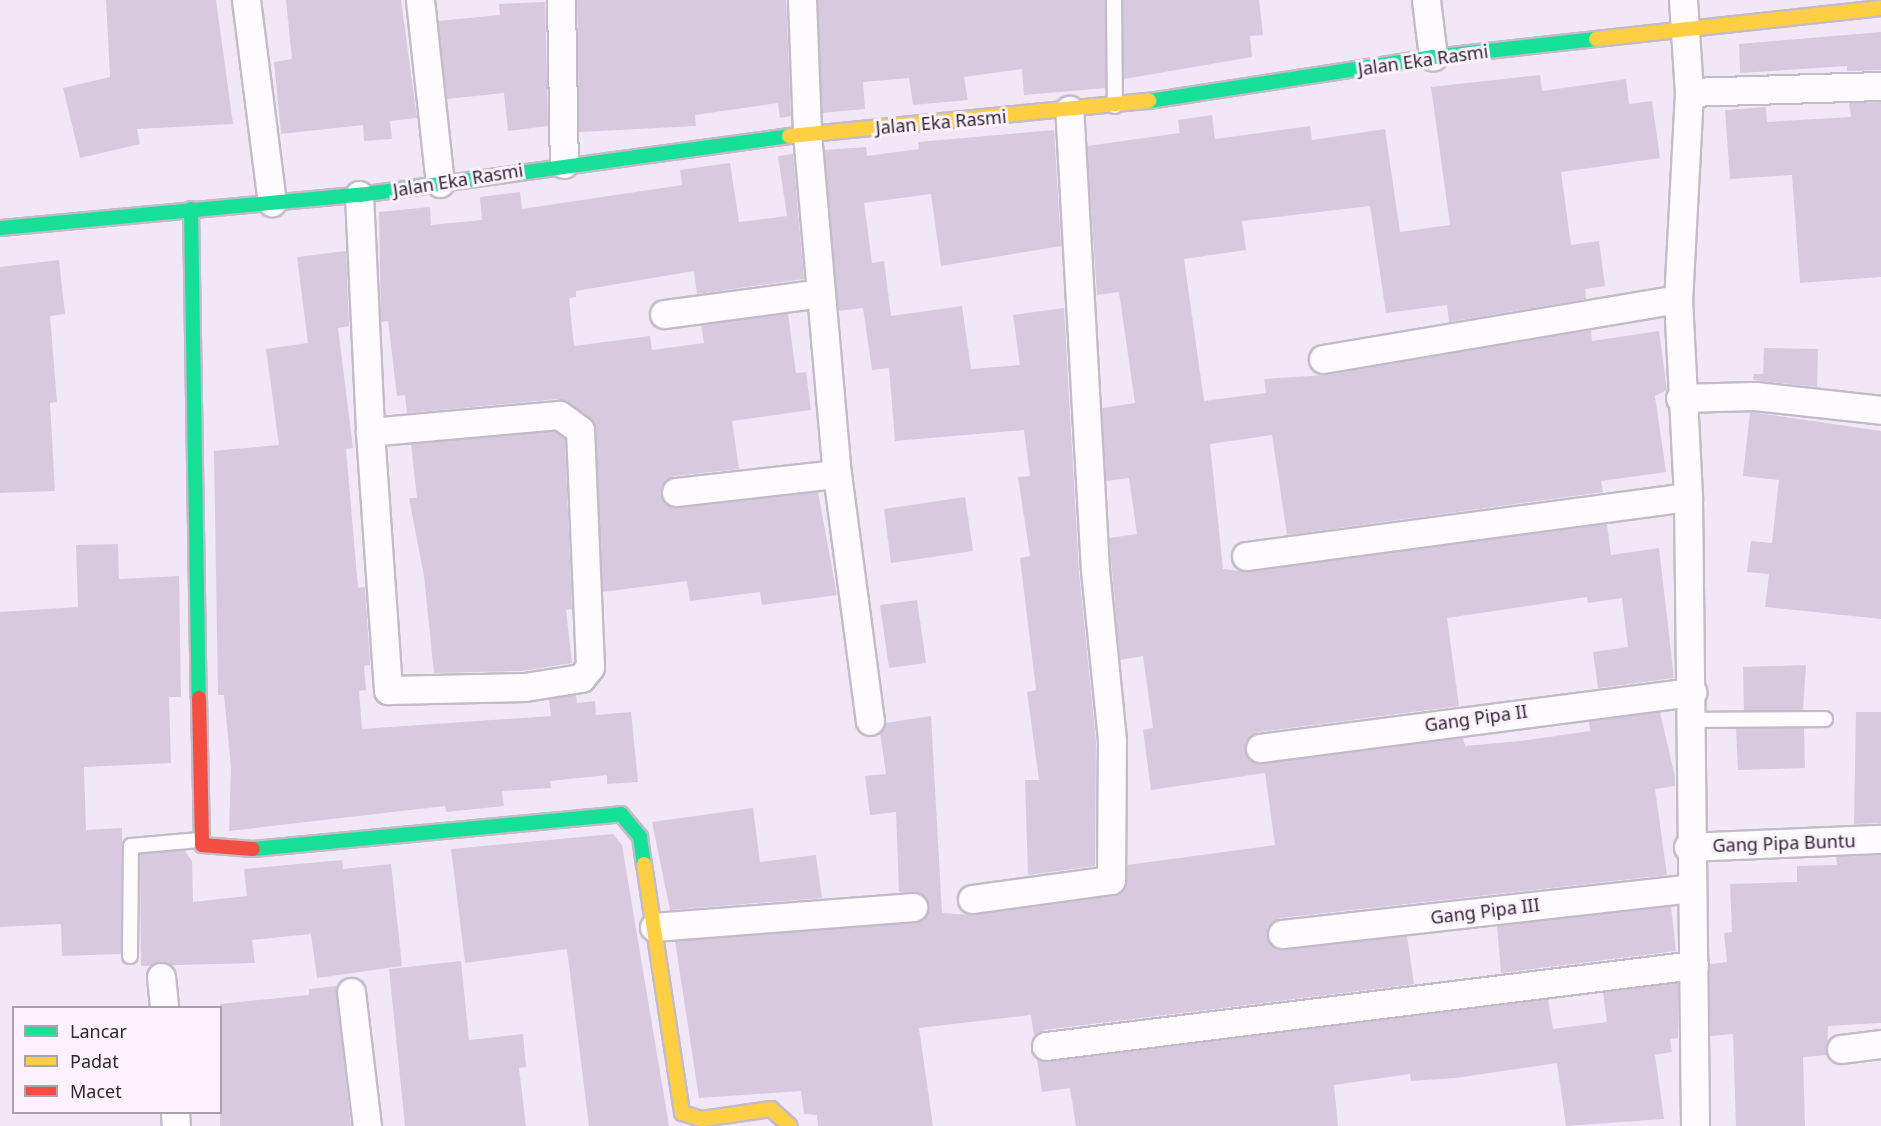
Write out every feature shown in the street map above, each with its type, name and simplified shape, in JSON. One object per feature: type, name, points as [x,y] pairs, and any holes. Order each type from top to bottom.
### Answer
[{"type":"street","points":[[246,0],[272,202]]},
{"type":"street","points":[[420,0],[440,183]]},
{"type":"street","points":[[561,0],[564,164]]},
{"type":"street","points":[[802,0],[807,133],[837,474],[870,721]]},
{"type":"street","points":[[1426,0],[1433,57]]},
{"type":"street","points":[[1683,0],[1682,30],[1689,92],[1678,299],[1680,398],[1688,497],[1692,693],[1688,847],[1694,965],[1695,1126]]},
{"type":"street","name":"Jalan Eka Rasmi","points":[[0,228],[359,195],[564,164],[807,133],[1115,106],[1433,57],[1881,8]]},
{"type":"street","points":[[1689,92],[1881,86]]},
{"type":"street","points":[[972,899],[1111,880],[1112,740],[1095,570],[1069,110]]},
{"type":"street","points":[[359,195],[370,432],[388,690],[525,687],[581,678],[590,668],[580,430],[560,416],[370,432]]},
{"type":"street","points":[[191,209],[200,840],[207,849],[237,851],[621,814],[640,837],[682,1113],[702,1119],[771,1109],[790,1126]]},
{"type":"street","points":[[664,314],[821,293]]},
{"type":"street","points":[[1323,359],[1678,299]]},
{"type":"street","points":[[1680,398],[1755,396],[1881,410]]},
{"type":"street","points":[[676,492],[837,474]]},
{"type":"street","points":[[1246,556],[1688,497]]},
{"type":"street","name":"Gang Pipa II","points":[[1260,748],[1692,693]]},
{"type":"street","name":"Gang Pipa Buntu","points":[[1688,847],[1881,839]]},
{"type":"street","name":"Gang Pipa III","points":[[1282,934],[1689,888]]},
{"type":"street","points":[[654,927],[913,907]]},
{"type":"street","points":[[1046,1046],[1694,965]]},
{"type":"street","points":[[161,977],[164,1006]]},
{"type":"street","points":[[351,992],[367,1126]]},
{"type":"street","points":[[1841,1049],[1881,1044]]},
{"type":"lane","points":[[1114,0],[1115,106]]},
{"type":"lane","points":[[1692,720],[1825,720]]},
{"type":"lane","points":[[130,956],[130,846],[200,840]]},
{"type":"building","points":[[106,0],[216,0],[233,124],[137,129],[140,144],[80,158],[63,88],[110,77]]},
{"type":"building","points":[[286,0],[401,0],[417,118],[390,121],[392,139],[364,141],[363,125],[281,134],[274,62],[292,59]]},
{"type":"building","points":[[577,0],[786,0],[791,116],[780,118],[778,103],[695,115],[696,126],[579,132]]},
{"type":"building","points":[[818,0],[1105,0],[1106,88],[1024,95],[1022,69],[964,77],[968,100],[913,105],[909,78],[863,82],[865,109],[822,113]]},
{"type":"building","points":[[1123,0],[1259,0],[1263,35],[1250,36],[1252,57],[1124,79]]},
{"type":"building","points":[[545,2],[548,126],[508,131],[504,93],[447,99],[438,21],[500,15],[499,4]]},
{"type":"building","points":[[1881,32],[1881,70],[1847,71],[1847,66],[1740,73],[1739,44]]},
{"type":"building","points":[[1540,75],[1542,91],[1626,79],[1629,104],[1652,101],[1660,158],[1561,172],[1571,245],[1599,241],[1605,286],[1585,289],[1586,299],[1449,322],[1447,305],[1386,313],[1370,206],[1242,221],[1246,250],[1184,259],[1204,401],[1266,393],[1264,379],[1326,375],[1591,330],[1592,341],[1659,331],[1667,390],[1655,396],[1666,472],[1601,481],[1603,492],[1287,535],[1272,435],[1210,444],[1223,569],[1248,572],[1607,524],[1611,555],[1659,548],[1674,678],[1598,688],[1593,652],[1628,647],[1622,598],[1588,603],[1587,597],[1447,618],[1459,706],[1258,732],[1246,741],[1245,751],[1262,764],[1463,738],[1465,746],[1520,741],[1590,731],[1589,721],[1660,712],[1675,777],[1675,786],[1655,789],[1667,875],[1280,918],[1267,928],[1270,944],[1283,950],[1407,936],[1414,984],[1044,1030],[1034,1036],[1031,1015],[919,1028],[933,1126],[818,1126],[817,1115],[804,1114],[801,1091],[699,1098],[675,941],[914,923],[927,914],[929,905],[920,893],[899,892],[896,812],[870,815],[865,776],[886,774],[880,733],[885,723],[931,716],[942,913],[974,915],[1113,896],[1125,887],[1127,865],[1275,845],[1265,773],[1151,790],[1143,730],[1153,728],[1143,656],[1120,660],[1109,538],[1137,534],[1129,478],[1106,481],[1102,408],[1135,403],[1119,292],[1097,295],[1087,146],[1180,133],[1178,120],[1212,115],[1215,139],[1310,126],[1312,140],[1385,129],[1400,232],[1450,225],[1431,87]]},
{"type":"building","points":[[1881,102],[1881,277],[1800,283],[1792,175],[1730,179],[1725,110],[1766,107],[1767,122],[1851,117],[1849,103]]},
{"type":"building","points":[[1054,130],[1061,246],[941,266],[931,194],[864,203],[872,263],[884,261],[891,316],[962,306],[971,369],[1020,365],[1013,315],[1064,308],[1079,572],[1096,741],[1095,866],[1028,875],[1025,780],[1039,780],[1027,692],[1036,690],[1020,558],[1030,556],[1018,477],[1030,476],[1024,430],[895,441],[889,368],[872,370],[863,308],[838,311],[824,150],[866,147],[867,156],[919,149],[918,142]]},
{"type":"building","points":[[793,154],[804,279],[697,294],[694,271],[576,291],[576,297],[569,298],[574,346],[650,336],[652,350],[704,343],[701,325],[788,313],[796,373],[806,372],[811,410],[732,421],[739,469],[674,476],[662,485],[660,494],[678,508],[818,492],[837,595],[762,605],[760,592],[690,601],[687,581],[603,592],[594,422],[558,399],[407,413],[405,395],[397,396],[388,321],[381,322],[379,212],[430,207],[431,225],[482,220],[480,197],[520,192],[522,209],[682,185],[680,170],[730,163],[739,222],[787,216],[778,156]]},
{"type":"building","points":[[346,251],[349,326],[338,328],[353,448],[346,449],[358,588],[365,587],[370,665],[364,666],[366,690],[359,691],[362,729],[551,716],[549,699],[576,695],[577,703],[595,701],[596,715],[631,712],[638,782],[607,784],[607,775],[550,781],[551,788],[502,791],[504,806],[446,812],[445,806],[229,831],[231,768],[224,695],[218,695],[214,451],[279,445],[266,349],[308,343],[297,257]]},
{"type":"building","points":[[59,260],[65,314],[50,316],[57,402],[50,403],[55,491],[0,493],[0,267]]},
{"type":"building","points":[[1764,348],[1818,349],[1817,387],[1753,380],[1754,374],[1763,374]]},
{"type":"building","points":[[1750,412],[1881,431],[1881,619],[1765,607],[1769,574],[1747,572],[1751,541],[1772,543],[1779,480],[1743,476]]},
{"type":"building","points":[[555,431],[565,438],[572,609],[566,610],[572,663],[522,671],[434,673],[424,576],[409,498],[417,498],[411,444]]},
{"type":"building","points":[[965,497],[973,551],[891,563],[884,509]]},
{"type":"building","points":[[118,544],[119,579],[179,576],[181,697],[169,697],[171,763],[84,767],[86,830],[122,828],[121,954],[62,956],[61,924],[0,927],[0,612],[78,607],[76,545]]},
{"type":"building","points":[[917,600],[926,663],[889,668],[880,605]]},
{"type":"building","points":[[1806,665],[1803,710],[1744,711],[1743,667]]},
{"type":"building","points":[[1856,712],[1881,712],[1881,823],[1854,824]]},
{"type":"building","points":[[1804,728],[1805,768],[1738,770],[1736,729]]},
{"type":"building","points":[[753,808],[760,862],[816,855],[822,898],[670,910],[652,822]]},
{"type":"building","points":[[613,834],[622,845],[669,1126],[589,1126],[567,949],[465,963],[451,849]]},
{"type":"building","points":[[184,850],[192,861],[193,902],[247,896],[244,869],[342,860],[343,869],[391,864],[402,966],[317,978],[311,934],[252,940],[255,963],[141,966],[140,854]]},
{"type":"building","points":[[1881,855],[1881,1023],[1828,1026],[1827,1055],[1803,1057],[1805,1126],[1736,1126],[1733,1034],[1710,1036],[1710,964],[1727,962],[1724,933],[1732,932],[1730,884],[1797,882],[1797,866],[1837,865],[1836,857]]},
{"type":"building","points":[[1671,906],[1676,951],[1501,973],[1497,926]]},
{"type":"building","points":[[461,961],[469,1040],[523,1034],[526,1067],[519,1068],[526,1126],[405,1126],[389,969]]},
{"type":"building","points":[[1678,983],[1678,1038],[1670,1039],[1672,1052],[1655,1055],[1664,1119],[1566,1126],[1557,1063],[1456,1078],[1411,1081],[1410,1074],[1334,1085],[1338,1126],[1076,1126],[1070,1088],[1042,1092],[1037,1059],[1548,999],[1553,1029],[1607,1022],[1603,992]]},
{"type":"building","points":[[336,986],[351,1126],[220,1126],[222,1006],[220,1004],[309,995],[309,989]]},
{"type":"traffic: fast","points":[[1149,101],[1433,57],[1596,39]]},
{"type":"traffic: fast","points":[[0,228],[359,195],[789,136]]},
{"type":"traffic: fast","points":[[191,209],[199,698]]},
{"type":"traffic: fast","points":[[253,849],[621,814],[640,837],[644,864]]},
{"type":"traffic: slow","points":[[1596,39],[1881,8]]},
{"type":"traffic: slow","points":[[789,136],[1149,101]]},
{"type":"traffic: slow","points":[[644,864],[682,1113],[702,1119],[771,1109],[790,1126]]},
{"type":"traffic: jam","points":[[199,698],[202,845],[253,849]]}]
